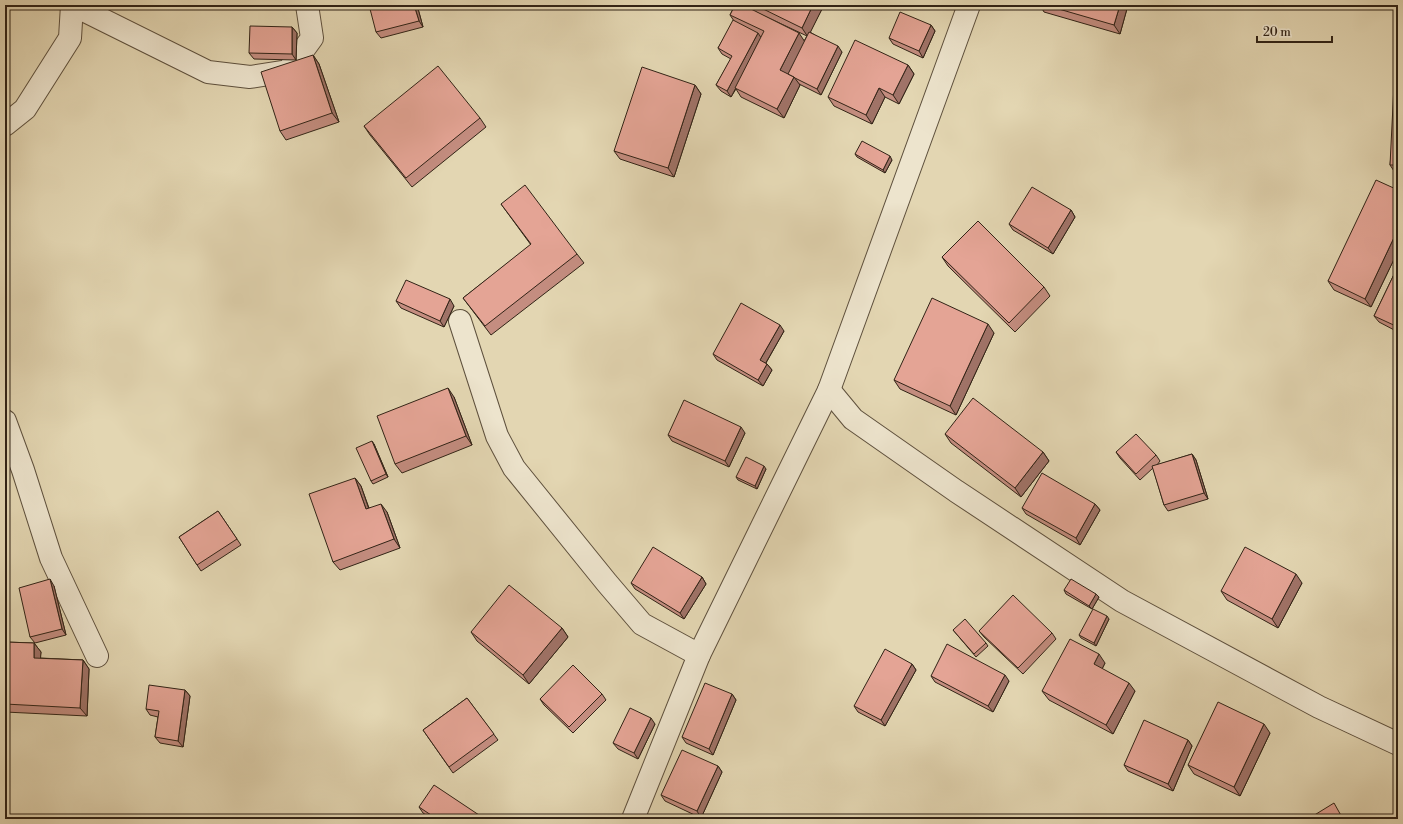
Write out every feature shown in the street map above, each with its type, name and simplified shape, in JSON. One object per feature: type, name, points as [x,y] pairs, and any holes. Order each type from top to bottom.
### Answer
[{"type":"street","points":[[5,125],[15,107],[70,38],[72,5],[208,72],[250,77],[288,71],[312,38],[307,5]]},
{"type":"street","points":[[633,819],[699,655],[829,390],[969,5]]},
{"type":"street","points":[[460,321],[497,436],[514,468],[642,624],[699,655]]},
{"type":"street","points":[[829,390],[853,419],[956,491],[1122,601],[1319,707],[1398,744]]},
{"type":"street","points":[[5,421],[23,470],[51,558],[97,656]]},
{"type":"building","points":[[369,5],[414,5],[419,21],[376,32]]},
{"type":"building","points":[[735,5],[743,5],[799,33],[780,70],[794,77],[777,109],[735,88],[764,31],[730,15]]},
{"type":"building","points":[[755,5],[813,5],[802,28]]},
{"type":"building","points":[[1045,5],[1120,5],[1114,25]]},
{"type":"building","points":[[900,12],[931,25],[919,51],[889,38]]},
{"type":"building","points":[[733,20],[758,33],[727,91],[716,85],[732,56],[718,48]]},
{"type":"building","points":[[250,26],[292,27],[292,54],[249,53]]},
{"type":"building","points":[[809,32],[838,46],[817,89],[788,74]]},
{"type":"building","points":[[855,40],[908,65],[893,95],[879,88],[866,115],[828,97]]},
{"type":"building","points":[[313,55],[332,113],[280,131],[261,72]]},
{"type":"building","points":[[438,66],[480,118],[406,178],[364,126]]},
{"type":"building","points":[[642,67],[695,85],[668,168],[614,151]]},
{"type":"building","points":[[1394,85],[1398,86],[1398,165],[1390,165]]},
{"type":"building","points":[[862,141],[890,156],[883,170],[855,154]]},
{"type":"building","points":[[1376,180],[1398,190],[1398,229],[1365,299],[1328,281]]},
{"type":"building","points":[[525,185],[577,254],[485,326],[463,298],[531,244],[501,204]]},
{"type":"building","points":[[1032,187],[1071,210],[1048,248],[1009,224]]},
{"type":"building","points":[[978,221],[1044,287],[1009,323],[942,257]]},
{"type":"building","points":[[1398,266],[1398,327],[1374,316]]},
{"type":"building","points":[[406,280],[450,299],[440,321],[396,301]]},
{"type":"building","points":[[932,298],[988,324],[950,406],[894,380]]},
{"type":"building","points":[[741,303],[780,325],[760,360],[767,364],[758,380],[713,354]]},
{"type":"building","points":[[448,388],[466,436],[395,464],[377,416]]},
{"type":"building","points":[[973,398],[1043,452],[1015,488],[945,434]]},
{"type":"building","points":[[684,400],[741,427],[725,461],[668,435]]},
{"type":"building","points":[[1136,434],[1156,455],[1136,474],[1116,452]]},
{"type":"building","points":[[372,441],[386,474],[371,481],[356,448]]},
{"type":"building","points":[[1192,454],[1204,493],[1164,505],[1152,466]]},
{"type":"building","points":[[746,457],[764,466],[755,486],[736,477]]},
{"type":"building","points":[[1042,473],[1095,504],[1076,538],[1022,508]]},
{"type":"building","points":[[355,478],[366,509],[381,504],[394,539],[333,562],[309,494]]},
{"type":"building","points":[[218,511],[237,539],[197,565],[179,537]]},
{"type":"building","points":[[653,547],[702,577],[680,613],[631,583]]},
{"type":"building","points":[[1245,547],[1296,574],[1272,619],[1221,591]]},
{"type":"building","points":[[50,579],[62,629],[30,637],[19,588]]},
{"type":"building","points":[[1071,579],[1096,594],[1089,606],[1064,590]]},
{"type":"building","points":[[509,585],[562,628],[523,675],[471,632]]},
{"type":"building","points":[[1013,595],[1052,633],[1018,668],[979,631]]},
{"type":"building","points":[[1093,609],[1107,616],[1094,643],[1079,635]]},
{"type":"building","points":[[965,619],[986,643],[974,654],[953,630]]},
{"type":"building","points":[[1070,639],[1099,654],[1094,664],[1129,683],[1106,725],[1042,691]]},
{"type":"building","points":[[5,642],[34,643],[34,658],[83,660],[80,708],[5,704]]},
{"type":"building","points":[[947,644],[1005,675],[988,706],[931,676]]},
{"type":"building","points":[[885,649],[912,664],[881,720],[854,706]]},
{"type":"building","points":[[573,665],[602,694],[569,727],[540,699]]},
{"type":"building","points":[[705,683],[732,694],[709,749],[682,737]]},
{"type":"building","points":[[149,685],[185,690],[178,741],[155,737],[159,711],[146,709]]},
{"type":"building","points":[[467,698],[494,734],[449,767],[423,730]]},
{"type":"building","points":[[1218,702],[1264,724],[1234,787],[1188,765]]},
{"type":"building","points":[[630,708],[651,718],[634,753],[613,743]]},
{"type":"building","points":[[1144,720],[1188,740],[1168,784],[1124,765]]},
{"type":"building","points":[[682,750],[718,766],[697,811],[661,795]]},
{"type":"building","points":[[434,785],[485,819],[437,819],[419,807]]},
{"type":"building","points":[[1334,803],[1343,819],[1308,819]]}]
